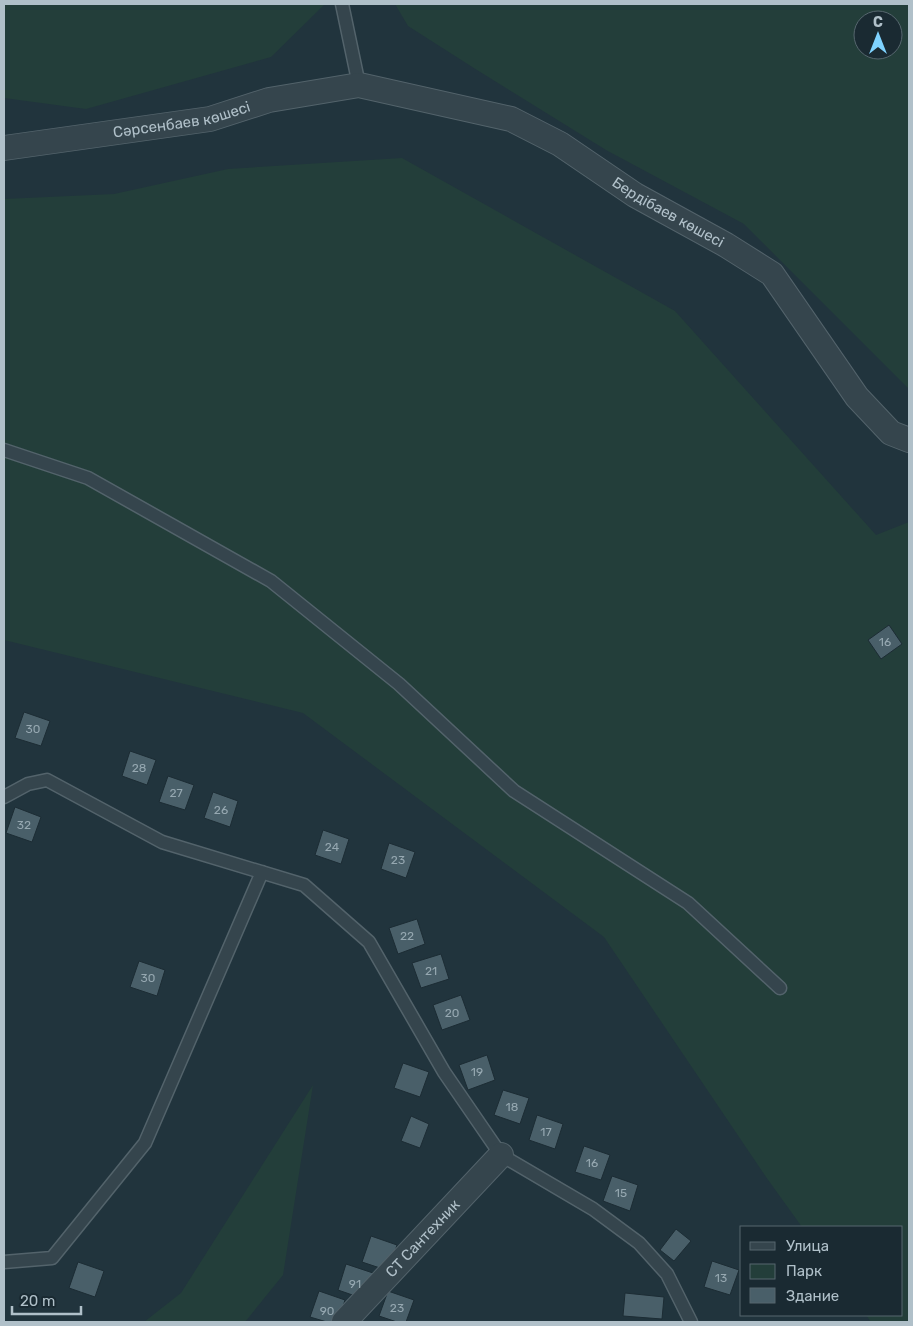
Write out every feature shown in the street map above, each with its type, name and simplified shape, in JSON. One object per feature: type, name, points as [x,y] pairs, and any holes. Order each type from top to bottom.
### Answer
[{"type":"street","name":"Сәрсенбаев көшесі","points":[[4,148],[210,119],[269,100],[359,85]]},
{"type":"street","name":"Бердібаев көшесі","points":[[359,85],[511,119],[560,144],[635,195],[726,245],[772,274],[857,397],[891,433],[909,440]]},
{"type":"street","name":"СТ Сантехник","points":[[344,1322],[500,1155]]},
{"type":"lane","points":[[342,4],[359,85]]},
{"type":"lane","points":[[4,450],[88,478],[270,581],[399,684],[514,791],[688,903],[780,988]]},
{"type":"lane","points":[[4,797],[28,784],[47,780],[162,842],[304,885],[369,942],[444,1072],[500,1155],[593,1209],[639,1243],[666,1274],[691,1322]]},
{"type":"lane","points":[[4,1262],[52,1258],[145,1143],[262,872]]},
{"type":"green space","points":[[4,4],[325,4],[271,57],[86,109],[4,98]]},
{"type":"green space","points":[[395,4],[909,4],[909,389],[744,224],[606,150],[408,26]]},
{"type":"green space","points":[[402,158],[675,311],[876,535],[909,522],[909,1322],[871,1322],[867,1316],[903,1316],[903,1226],[801,1226],[766,1177],[604,937],[303,713],[4,640],[4,199],[114,194],[228,169]]},
{"type":"green space","points":[[313,1085],[283,1275],[245,1322],[144,1322],[181,1293]]},
{"type":"building","points":[[889,625],[902,644],[881,659],[868,640]]},
{"type":"building","points":[[24,712],[50,721],[41,746],[15,738]]},
{"type":"building","points":[[130,751],[156,760],[147,785],[122,776]]},
{"type":"building","points":[[168,776],[194,785],[185,810],[159,802]]},
{"type":"building","points":[[213,792],[238,801],[230,827],[204,818]]},
{"type":"building","points":[[15,807],[41,817],[32,842],[6,833]]},
{"type":"building","points":[[323,830],[349,839],[341,864],[315,855]]},
{"type":"building","points":[[389,843],[415,852],[406,878],[381,869]]},
{"type":"building","points":[[417,919],[425,944],[398,954],[389,928]]},
{"type":"building","points":[[441,954],[449,979],[421,988],[412,963]]},
{"type":"building","points":[[139,961],[165,970],[157,996],[130,987]]},
{"type":"building","points":[[461,995],[470,1020],[442,1030],[433,1005]]},
{"type":"building","points":[[487,1055],[495,1080],[468,1090],[459,1065]]},
{"type":"building","points":[[403,1063],[429,1072],[420,1097],[394,1088]]},
{"type":"building","points":[[503,1090],[529,1098],[520,1124],[494,1115]]},
{"type":"building","points":[[537,1115],[563,1124],[555,1149],[529,1140]]},
{"type":"building","points":[[411,1116],[429,1124],[420,1148],[401,1141]]},
{"type":"building","points":[[584,1146],[610,1155],[601,1180],[575,1172]]},
{"type":"building","points":[[612,1176],[638,1185],[630,1211],[603,1201]]},
{"type":"building","points":[[676,1229],[691,1241],[674,1261],[660,1250]]},
{"type":"building","points":[[371,1236],[397,1245],[389,1271],[362,1262]]},
{"type":"building","points":[[712,1261],[739,1270],[730,1295],[704,1287]]},
{"type":"building","points":[[78,1262],[104,1271],[95,1297],[69,1288]]},
{"type":"building","points":[[346,1264],[373,1273],[364,1299],[338,1290]]},
{"type":"building","points":[[319,1291],[345,1300],[338,1322],[327,1322],[310,1317]]},
{"type":"building","points":[[388,1291],[414,1300],[406,1322],[397,1322],[379,1316]]},
{"type":"building","points":[[625,1293],[664,1297],[662,1319],[623,1316]]}]
